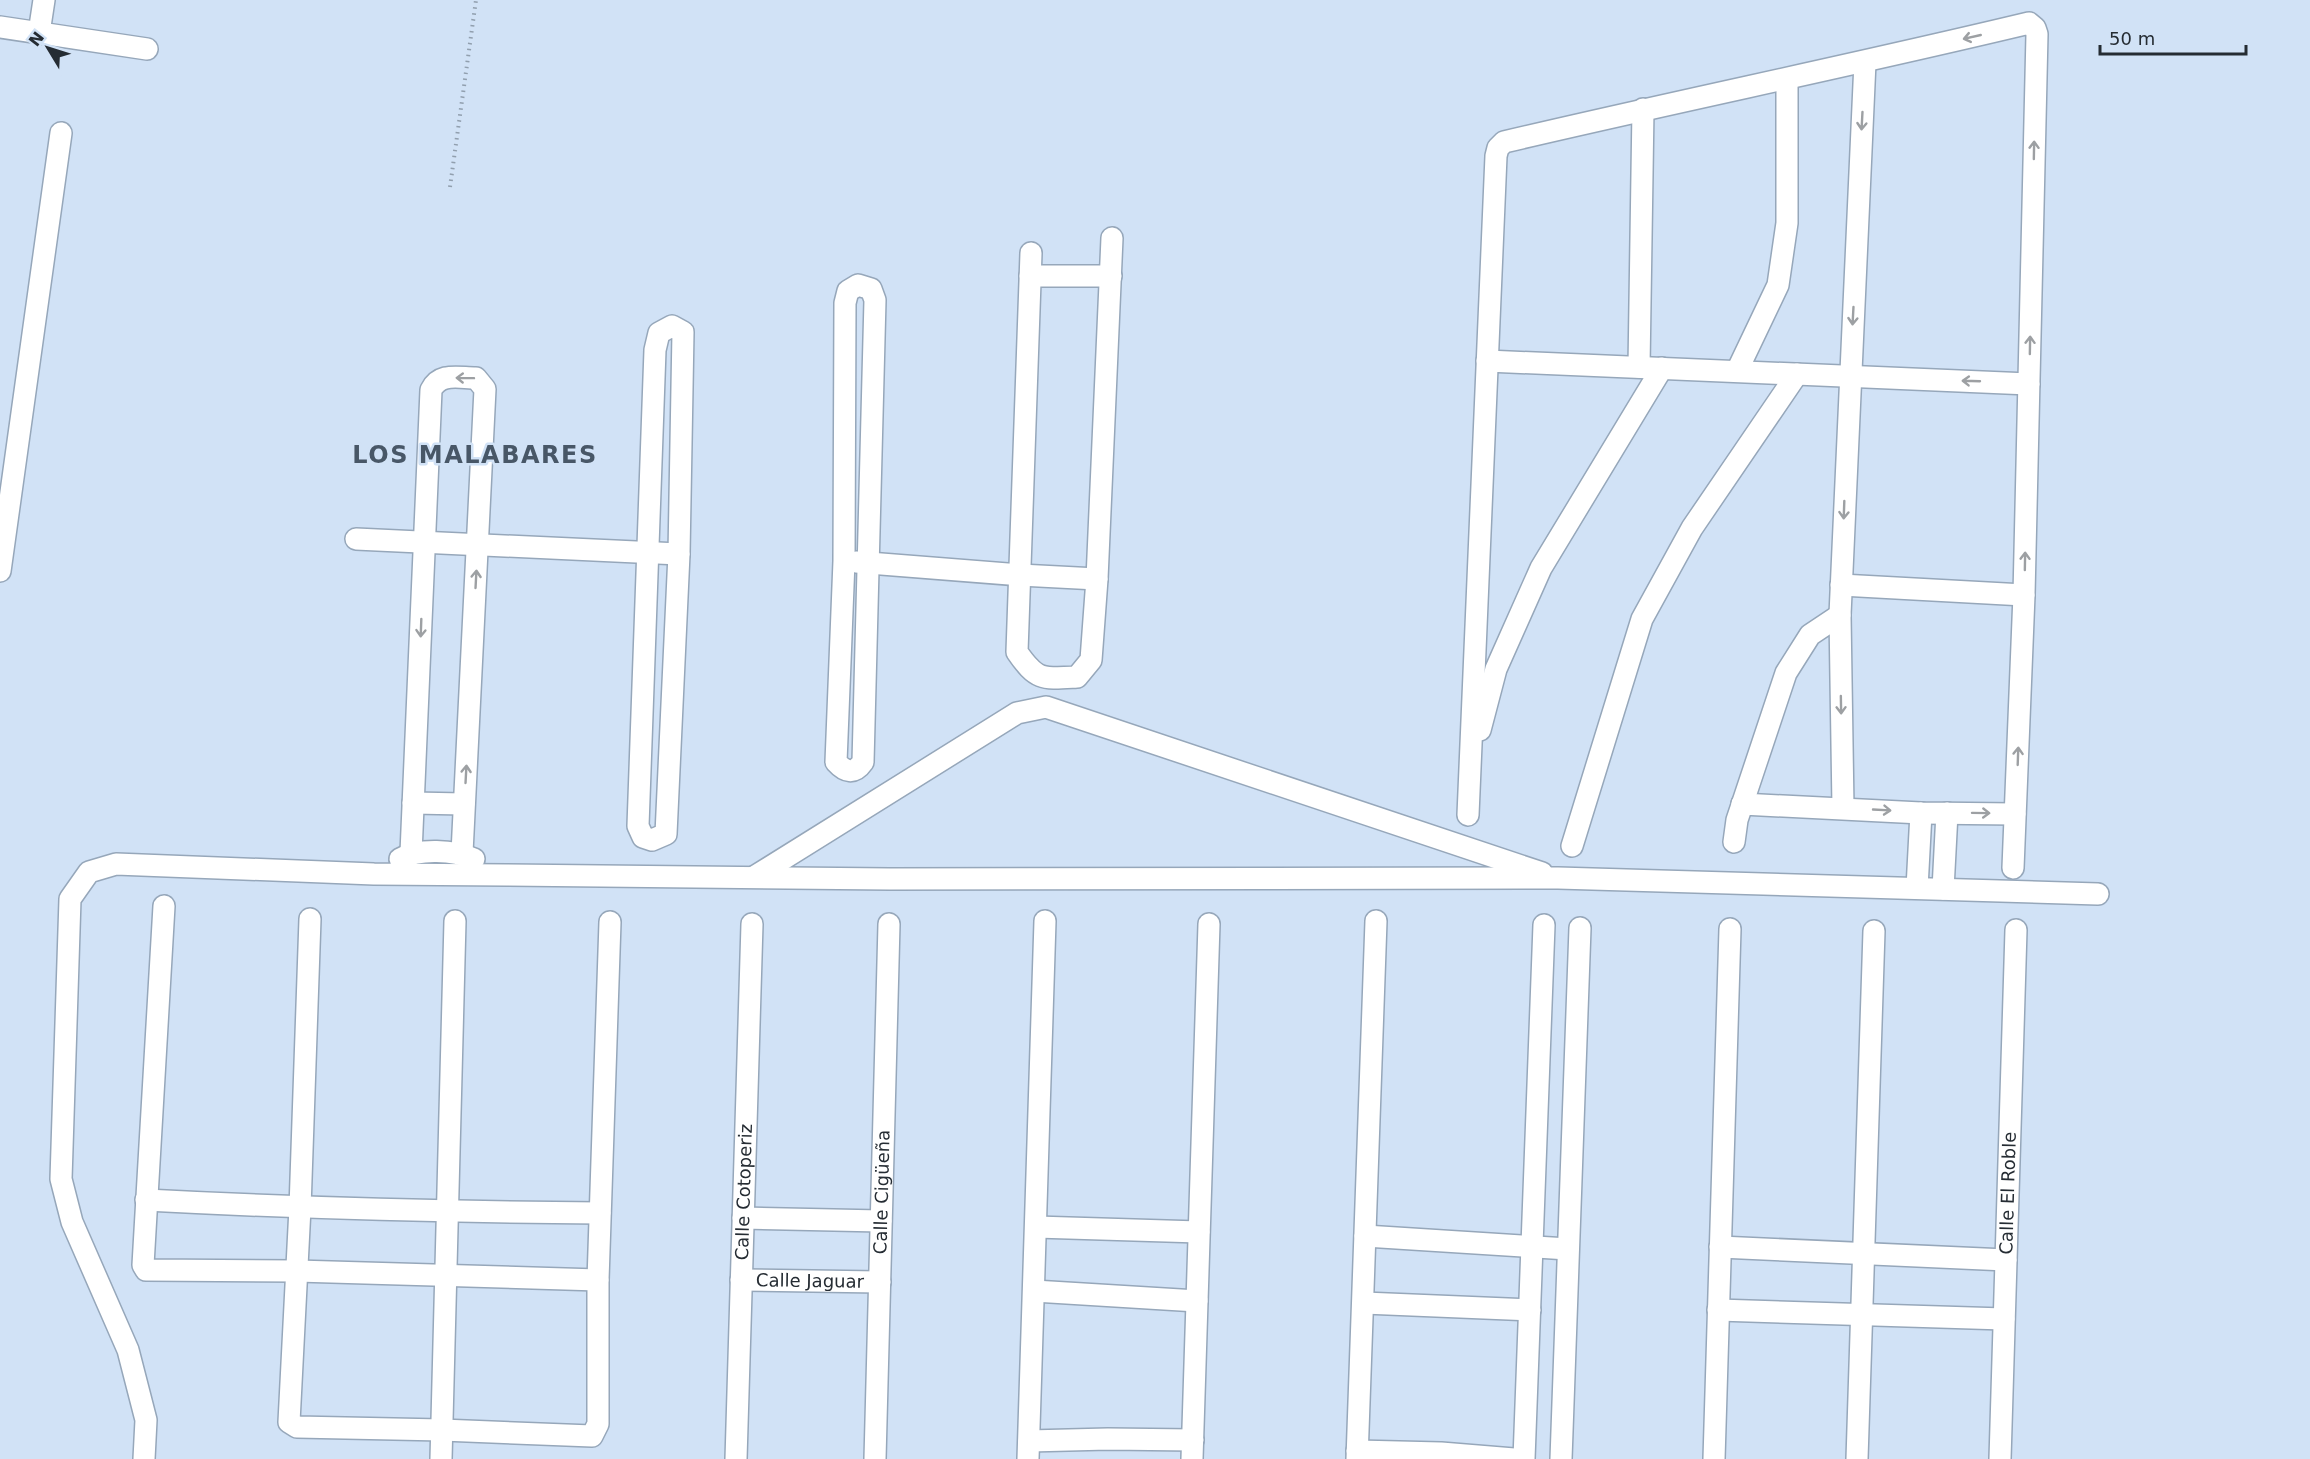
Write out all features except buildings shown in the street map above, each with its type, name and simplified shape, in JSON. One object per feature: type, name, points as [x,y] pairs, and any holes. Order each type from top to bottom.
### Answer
[{"type":"street","points":[[39,33],[44,0]]},
{"type":"street","points":[[1468,815],[1498,148],[1504,142],[1643,109],[1864,62],[2029,23],[2035,28],[2037,34],[2024,595],[2013,868]]},
{"type":"street","points":[[0,27],[147,49]]},
{"type":"street","points":[[1843,808],[1840,615],[1864,62]]},
{"type":"street","points":[[1737,371],[1778,285],[1787,223],[1787,79]]},
{"type":"street","points":[[1639,367],[1643,109]]},
{"type":"street","points":[[0,572],[4,521],[61,134]]},
{"type":"street","points":[[1031,254],[1017,652],[1030,671],[1050,678],[1077,677],[1091,660],[1097,579],[1112,238]]},
{"type":"street","points":[[1030,276],[1111,276]]},
{"type":"street","points":[[858,285],[871,289],[875,300],[869,562],[862,762],[858,770],[852,772],[842,769],[836,762],[844,561],[845,303],[848,291],[858,285]]},
{"type":"street","points":[[672,326],[683,332],[680,554],[666,834],[652,840],[643,837],[638,826],[655,350],[659,333],[672,326]]},
{"type":"street","points":[[1487,361],[2029,384]]},
{"type":"street","points":[[1470,768],[1497,669],[1540,568],[1662,368]]},
{"type":"street","points":[[1572,846],[1642,620],[1692,528],[1797,374]]},
{"type":"street","points":[[411,853],[431,390],[435,381],[441,378],[476,378],[485,389],[462,854]]},
{"type":"street","points":[[356,539],[680,554]]},
{"type":"street","points":[[844,561],[1020,576],[1097,579]]},
{"type":"street","points":[[1841,585],[2024,595]]},
{"type":"street","points":[[1734,842],[1737,820],[1786,673],[1810,635],[1840,615]]},
{"type":"street","points":[[1046,706],[1050,678]]},
{"type":"street","points":[[753,878],[1017,713],[1046,706],[1558,878]]},
{"type":"street","points":[[413,803],[464,804]]},
{"type":"street","points":[[1742,804],[1921,813],[2015,814]]},
{"type":"street","points":[[1917,888],[1921,813]]},
{"type":"street","points":[[1943,890],[1947,813]]},
{"type":"street","points":[[374,874],[411,853],[462,854],[507,875]]},
{"type":"street","points":[[144,1459],[146,1420],[128,1350],[72,1222],[61,1179],[70,899],[89,872],[117,864],[374,874],[753,878],[1558,878],[2098,894]]},
{"type":"street","points":[[164,906],[146,1200],[143,1265],[146,1270],[297,1271],[598,1280]]},
{"type":"street","points":[[310,919],[300,1208],[289,1422],[292,1426],[592,1436],[598,1424],[598,1280],[610,922]]},
{"type":"street","points":[[441,1459],[455,921]]},
{"type":"street","points":[[1046,921],[1029,1450],[1192,1450],[1209,924]]},
{"type":"street","points":[[1376,921],[1357,1455],[1514,1459]]},
{"type":"street","name":"Calle Cotoperiz","points":[[736,1459],[752,924]]},
{"type":"street","name":"Calle Cigüeña","points":[[875,1459],[889,924]]},
{"type":"street","points":[[1524,1459],[1544,925]]},
{"type":"street","points":[[1561,1459],[1580,928]]},
{"type":"street","points":[[1714,1459],[1730,929]]},
{"type":"street","name":"Calle El Roble","points":[[2000,1459],[2016,930]]},
{"type":"street","points":[[1857,1459],[1874,931]]},
{"type":"street","points":[[146,1200],[300,1208],[600,1214]]},
{"type":"street","points":[[743,1218],[881,1221]]},
{"type":"street","points":[[1036,1227],[1199,1232]]},
{"type":"street","points":[[1365,1236],[1568,1249]]},
{"type":"street","points":[[1720,1247],[2006,1260]]},
{"type":"street","name":"Calle Jaguar","points":[[741,1280],[880,1282]]},
{"type":"street","points":[[1034,1291],[1197,1301]]},
{"type":"street","points":[[1364,1303],[1530,1310]]},
{"type":"street","points":[[1718,1310],[2004,1319]]},
{"type":"path","points":[[450,188],[476,0]]},
{"type":"district","name":"LOS MALABARES","points":[[475,455]]}]
